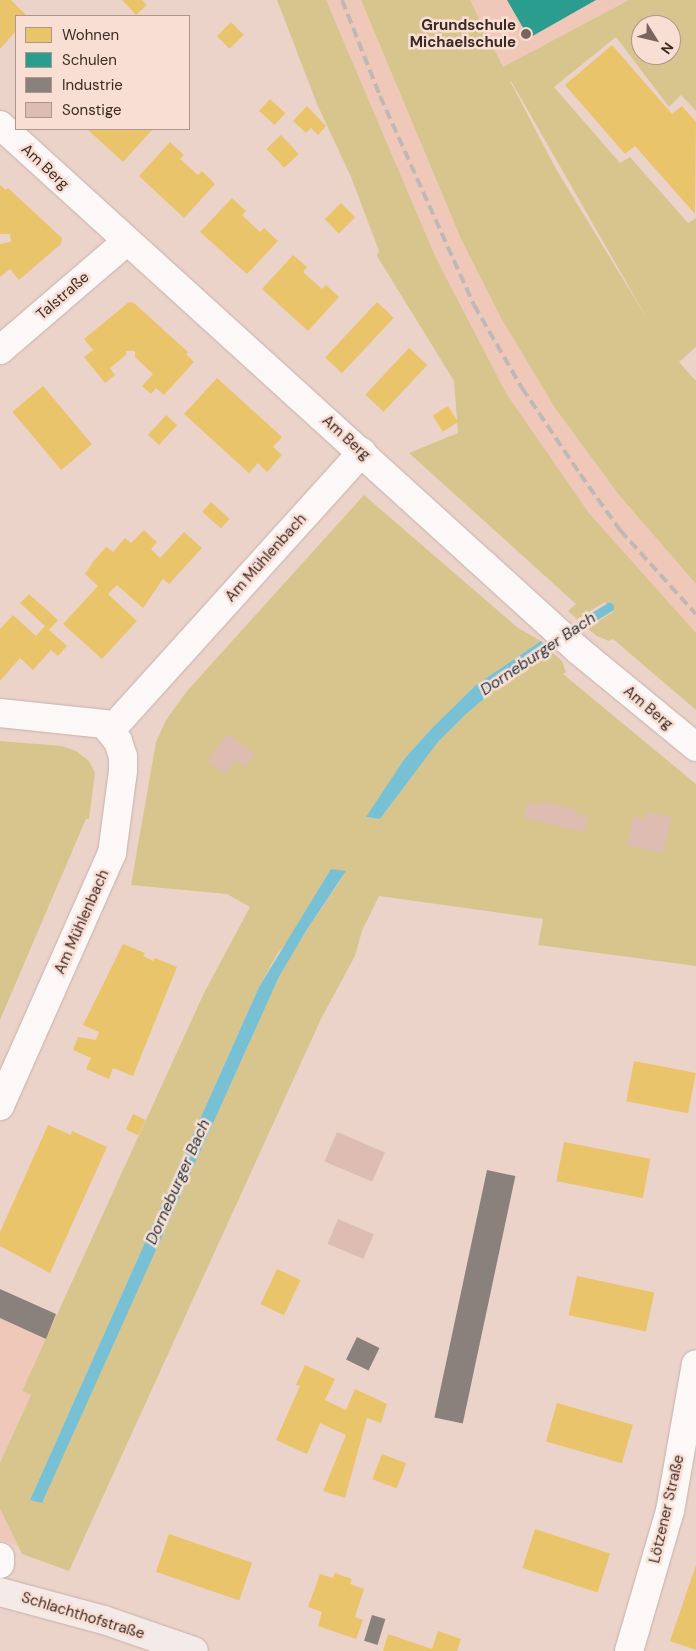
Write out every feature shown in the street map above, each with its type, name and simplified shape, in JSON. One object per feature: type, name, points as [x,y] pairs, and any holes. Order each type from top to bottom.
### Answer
[{"type":"main road","name":"Schlachthofstraße","points":[[0,1592],[104,1620],[194,1651]]},
{"type":"street","name":"Am Berg","points":[[0,125],[126,242],[362,452],[578,650],[696,747]]},
{"type":"street","name":"Talstraße","points":[[0,350],[126,242]]},
{"type":"street","name":"Am Mühlenbach","points":[[0,1106],[112,853],[123,756],[110,731],[362,452]]},
{"type":"street","points":[[0,713],[104,724],[110,731]]},
{"type":"street","name":"Lötzener Straße","points":[[630,1651],[670,1511],[696,1364]]},
{"type":"street","points":[[0,1557],[0,1564]]},
{"type":"shaded area","points":[[277,0],[326,0],[436,258],[506,393],[589,513],[696,633],[696,710],[613,639],[609,641],[597,636],[587,628],[613,612],[605,602],[577,619],[568,611],[576,604],[409,453],[458,433],[454,381],[377,256],[379,251],[351,177],[317,104]]},
{"type":"shaded area","points":[[326,0],[361,0],[461,239],[501,318],[555,408],[619,495],[696,584],[696,633],[589,513],[506,393],[436,258]]},
{"type":"shaded area","points":[[361,0],[470,0],[503,67],[629,0],[696,0],[696,111],[681,95],[669,107],[637,65],[681,65],[681,15],[631,15],[631,57],[616,37],[554,87],[620,163],[630,157],[688,223],[696,218],[696,347],[679,362],[696,381],[696,584],[619,495],[555,408],[501,318],[461,239]],"holes":[[[511,81],[648,320],[556,169]]]},
{"type":"shaded area","name":"Grundschule Michaelschule","points":[[470,0],[629,0],[503,67]]},
{"type":"shaded area","points":[[364,495],[518,628],[541,641],[476,685],[432,728],[405,758],[367,817],[380,819],[438,742],[466,714],[511,676],[551,651],[562,661],[566,672],[563,674],[696,784],[696,966],[538,945],[543,919],[379,896],[362,931],[355,956],[321,1019],[69,1571],[22,1554],[0,1509],[0,1463],[31,1395],[22,1391],[204,993],[250,907],[227,894],[131,885],[156,742],[166,720],[187,691]],"holes":[[[346,872],[306,931],[279,977],[42,1502],[30,1500],[259,987],[278,953]]]},
{"type":"shaded area","points":[[0,741],[62,746],[76,751],[89,761],[95,773],[89,819],[86,819],[0,1020]]},
{"type":"shaded area","points":[[0,1289],[57,1315],[22,1391],[31,1395],[0,1463]]},
{"type":"shaded area","points":[[0,1509],[11,1532],[18,1546],[0,1540]]},
{"type":"water","points":[[541,641],[551,651],[511,676],[466,714],[438,742],[380,819],[366,817],[405,758],[432,728],[476,685]]},
{"type":"water","points":[[331,869],[346,871],[306,931],[279,977],[42,1503],[30,1500],[259,987]]},
{"type":"building: Wohnen","points":[[0,0],[11,0],[26,15],[15,15],[15,32],[0,49]]},
{"type":"building: Wohnen","points":[[122,0],[142,0],[147,5],[136,15]]},
{"type":"building: Wohnen","points":[[231,22],[244,35],[230,49],[217,36]]},
{"type":"building: Wohnen","points":[[612,45],[672,114],[682,106],[696,122],[695,214],[635,146],[625,154],[565,85]]},
{"type":"building: Wohnen","points":[[270,99],[285,113],[274,125],[259,111]]},
{"type":"building: Wohnen","points":[[307,106],[326,126],[318,135],[311,128],[306,133],[293,121]]},
{"type":"building: Wohnen","points":[[88,130],[152,130],[123,162]]},
{"type":"building: Wohnen","points":[[281,135],[299,154],[284,168],[266,149]]},
{"type":"building: Wohnen","points":[[170,142],[184,155],[180,159],[198,175],[202,171],[215,184],[184,218],[139,176]]},
{"type":"building: Wohnen","points":[[0,185],[6,190],[8,188],[62,238],[61,244],[19,280],[10,269],[0,277],[0,244],[11,242],[10,234],[0,234]]},
{"type":"building: Wohnen","points":[[232,198],[246,211],[242,215],[260,232],[264,228],[278,241],[247,274],[200,232]]},
{"type":"building: Wohnen","points":[[341,203],[355,217],[339,233],[325,219]]},
{"type":"building: Wohnen","points":[[293,255],[307,267],[303,272],[322,289],[326,285],[339,297],[308,331],[262,289]]},
{"type":"building: Wohnen","points":[[129,302],[134,303],[188,352],[186,354],[194,362],[164,395],[156,388],[151,394],[142,386],[153,374],[135,357],[135,351],[126,351],[126,355],[110,368],[115,375],[105,383],[84,357],[93,350],[84,339]]},
{"type":"building: Wohnen","points":[[377,302],[394,318],[342,373],[325,358]]},
{"type":"building: Wohnen","points":[[409,348],[427,365],[384,412],[365,395]]},
{"type":"building: Wohnen","points":[[217,378],[282,437],[273,447],[282,455],[267,472],[258,463],[249,473],[184,414]]},
{"type":"building: Wohnen","points":[[43,386],[92,444],[61,470],[12,412]]},
{"type":"building: Wohnen","points":[[448,406],[458,422],[443,432],[433,416]]},
{"type":"building: Wohnen","points":[[166,415],[177,425],[159,445],[148,435]]},
{"type":"building: Wohnen","points":[[211,502],[230,519],[221,528],[202,512]]},
{"type":"building: Wohnen","points":[[144,530],[157,542],[151,549],[160,558],[184,532],[202,548],[169,584],[163,579],[143,608],[117,585],[108,594],[137,621],[102,659],[63,624],[98,586],[85,574],[93,562],[106,547],[113,552],[125,538],[131,543]]},
{"type":"building: Wohnen","points":[[29,594],[58,620],[49,630],[67,646],[58,656],[51,650],[33,670],[20,658],[0,681],[0,629],[13,615],[36,636],[45,626],[20,603]]},
{"type":"building: Wohnen","points":[[123,944],[145,953],[143,956],[153,961],[155,958],[177,967],[133,1076],[113,1068],[109,1079],[86,1069],[91,1058],[73,1050],[78,1037],[96,1040],[99,1032],[83,1025]]},
{"type":"building: Wohnen","points":[[634,1061],[696,1073],[688,1113],[626,1101]]},
{"type":"building: Wohnen","points":[[133,1114],[146,1120],[139,1135],[126,1129]]},
{"type":"building: Wohnen","points":[[48,1125],[71,1135],[72,1131],[107,1147],[50,1273],[0,1246],[0,1232]]},
{"type":"building: Wohnen","points":[[564,1142],[650,1159],[643,1198],[556,1181]]},
{"type":"building: Wohnen","points":[[277,1269],[301,1280],[284,1315],[261,1304]]},
{"type":"building: Wohnen","points":[[577,1276],[654,1292],[646,1332],[569,1315]]},
{"type":"building: Wohnen","points":[[305,1365],[335,1379],[325,1400],[346,1410],[355,1389],[387,1404],[381,1423],[367,1418],[345,1498],[323,1491],[346,1435],[320,1423],[307,1454],[276,1440],[300,1386],[296,1385]]},
{"type":"building: Wohnen","points":[[557,1403],[633,1425],[622,1463],[546,1441]]},
{"type":"building: Wohnen","points":[[382,1454],[406,1463],[397,1489],[372,1479]]},
{"type":"building: Wohnen","points":[[535,1529],[610,1553],[597,1592],[522,1568]]},
{"type":"building: Wohnen","points":[[169,1534],[252,1563],[239,1600],[156,1572]]},
{"type":"building: Wohnen","points":[[696,1565],[696,1650],[670,1641]]},
{"type":"building: Wohnen","points":[[335,1573],[352,1579],[350,1584],[364,1589],[355,1617],[363,1620],[356,1639],[318,1626],[322,1612],[308,1607],[320,1574],[333,1578]]},
{"type":"building: Wohnen","points":[[438,1631],[461,1639],[457,1651],[383,1651],[388,1634],[432,1649]]},
{"type":"building: Schulen","points":[[507,0],[596,0],[529,38]]},
{"type":"building: Industrie","points":[[487,1170],[515,1176],[463,1424],[434,1417]]},
{"type":"building: Industrie","points":[[0,1289],[56,1314],[46,1339],[0,1318]]},
{"type":"building: Industrie","points":[[357,1337],[379,1348],[369,1370],[346,1359]]},
{"type":"building: Industrie","points":[[372,1615],[385,1619],[377,1645],[364,1641]]},
{"type":"building: Sonstige","points":[[227,734],[255,754],[246,767],[236,760],[226,774],[208,762]]},
{"type":"building: Sonstige","points":[[541,801],[575,809],[574,813],[588,816],[584,832],[524,818],[527,803],[541,806]]},
{"type":"building: Sonstige","points":[[647,812],[671,817],[664,853],[627,845],[633,817],[645,819]]},
{"type":"building: Sonstige","points":[[337,1132],[385,1152],[372,1182],[324,1161]]},
{"type":"building: Sonstige","points":[[338,1219],[374,1234],[363,1259],[327,1244]]},
{"type":"waterway","name":"Dorneburger Bach","points":[[536,652],[609,607]]},
{"type":"railway","points":[[342,0],[380,96],[474,305],[522,388],[620,530],[696,614]]},
{"type":"place","name":"Grundschule Michaelschule","points":[[526,34]]}]
